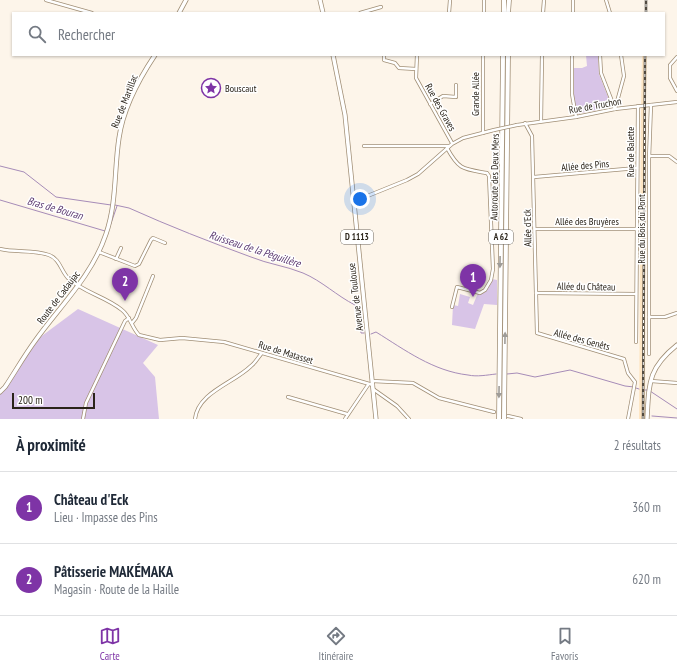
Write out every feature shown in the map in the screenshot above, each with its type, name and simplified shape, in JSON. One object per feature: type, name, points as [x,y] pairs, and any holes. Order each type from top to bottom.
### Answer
[{"type":"highway","points":[[504,0],[504,12]]},
{"type":"highway","points":[[508,12],[509,0]]},
{"type":"highway","name":"Autoroute des Deux Mers","points":[[498,419],[503,56]]},
{"type":"highway","name":"Autoroute des Deux Mers","points":[[504,419],[508,56]]},
{"type":"street","points":[[46,0],[88,12]]},
{"type":"street","points":[[180,12],[186,0]]},
{"type":"street","points":[[320,0],[323,12]]},
{"type":"street","points":[[449,12],[450,0]]},
{"type":"street","points":[[484,0],[484,12]]},
{"type":"street","points":[[543,12],[544,0]]},
{"type":"street","points":[[573,0],[573,12]]},
{"type":"street","points":[[606,0],[610,12]]},
{"type":"street","points":[[364,12],[381,7]]},
{"type":"street","name":"Rue de Martillac","points":[[114,204],[119,138],[123,122],[142,76],[154,56]]},
{"type":"street","name":"Avenue de Toulouse","points":[[333,56],[345,115],[376,419]]},
{"type":"street","points":[[384,56],[384,60],[395,63],[399,68],[416,69]]},
{"type":"street","name":"Rue des Graves","points":[[417,56],[416,78],[459,166],[467,170],[487,173],[489,176],[493,257],[491,280],[485,290],[480,293],[457,287],[452,307]]},
{"type":"street","name":"Grande Allée","points":[[483,56],[483,133]]},
{"type":"street","points":[[541,121],[542,56]]},
{"type":"street","points":[[572,56],[572,94],[576,117]]},
{"type":"street","points":[[600,56],[601,73],[615,109]]},
{"type":"street","points":[[615,109],[624,76],[621,56]]},
{"type":"street","points":[[677,57],[670,65],[670,78],[677,91]]},
{"type":"street","points":[[430,104],[444,96],[456,97],[456,85]]},
{"type":"street","name":"Rue de Truchon","points":[[483,133],[526,123],[576,117],[615,109],[677,102]]},
{"type":"street","name":"Rue du Bois du Pont","points":[[649,354],[651,105]]},
{"type":"street","name":"Rue de Balette","points":[[636,342],[638,106]]},
{"type":"street","name":"Allée d'Eck","points":[[526,123],[532,136],[536,229],[537,333]]},
{"type":"street","points":[[353,200],[360,199],[407,180],[418,174],[449,146],[463,138],[483,133]]},
{"type":"street","points":[[364,146],[449,146]]},
{"type":"street","points":[[650,156],[669,156],[677,162]]},
{"type":"street","name":"Allée des Pins","points":[[534,177],[637,168]]},
{"type":"street","name":"Route de Cadaujac","points":[[0,392],[5,387],[34,341],[78,286],[93,264],[106,234],[114,204]]},
{"type":"street","name":"Allée des Bruyères","points":[[536,229],[638,229]]},
{"type":"street","points":[[98,252],[116,258],[132,266],[137,266],[153,238],[165,243]]},
{"type":"street","points":[[116,258],[121,248]]},
{"type":"street","name":"Rue de Matasset","points":[[0,249],[28,250],[51,256],[59,263],[66,277],[78,286],[117,306],[132,323],[139,335],[160,340],[194,339],[224,342],[368,385],[413,383],[439,398],[494,412]]},
{"type":"street","points":[[132,323],[136,318],[153,276]]},
{"type":"street","name":"Allée du Château","points":[[536,293],[636,294]]},
{"type":"street","points":[[649,318],[665,318],[677,312]]},
{"type":"street","points":[[83,419],[86,403],[125,321],[128,318]]},
{"type":"street","name":"Allée des Genêts","points":[[537,333],[624,358],[628,373],[635,382],[628,419]]},
{"type":"street","points":[[647,419],[648,390],[656,366],[663,356],[677,345]]},
{"type":"street","points":[[195,419],[197,409],[205,400],[252,366],[261,354]]},
{"type":"street","points":[[651,381],[677,383]]},
{"type":"street","points":[[345,419],[368,385]]},
{"type":"street","points":[[373,385],[409,419]]},
{"type":"street","points":[[288,397],[347,414]]},
{"type":"street","points":[[508,416],[521,419]]},
{"type":"shaded area","points":[[586,56],[598,56],[599,74],[612,107],[576,114],[572,93],[573,68],[582,68],[587,66]]},
{"type":"shaded area","points":[[642,56],[647,56],[646,104],[641,104]]},
{"type":"shaded area","points":[[646,107],[645,419],[639,419],[641,108]]},
{"type":"shaded area","points":[[492,279],[497,280],[497,305],[484,304],[475,329],[452,325],[453,305],[458,306],[460,294],[470,297],[468,303],[473,305],[478,293],[484,293]]},
{"type":"shaded area","points":[[78,309],[158,345],[143,363],[155,377],[159,419],[0,419],[0,392],[35,341]]},
{"type":"waterway","name":"Ruisseau de la Péguillère","points":[[0,166],[24,172],[56,197],[111,205]]},
{"type":"waterway","name":"Bras de Bouran","points":[[0,200],[105,231]]},
{"type":"waterway","name":"Ruisseau de la Péguillère","points":[[115,205],[129,208],[190,234],[257,259],[310,276],[355,305],[359,312],[361,333],[364,333]]},
{"type":"waterway","name":"Bras de Bouran","points":[[108,232],[117,206]]},
{"type":"waterway","name":"Ruisseau de la Péguillère","points":[[371,334],[376,332],[420,359],[455,373],[471,376],[496,374]]},
{"type":"waterway","name":"Ruisseau de la Péguillère","points":[[507,374],[517,373],[535,377],[570,370],[625,386],[634,387]]},
{"type":"waterway","name":"Ruisseau de la Péguillère","points":[[650,391],[677,409]]},
{"type":"waterway","points":[[652,416],[677,418]]},
{"type":"railway","points":[[646,0],[646,12]]},
{"type":"railway","points":[[643,419],[645,56]]},
{"type":"place","name":"Bouscaut","points":[[211,88]]},
{"type":"place","name":"Château d'Eck","points":[[473,297]]},
{"type":"place","name":"Pâtisserie MAKÉMAKA","points":[[125,301]]}]
